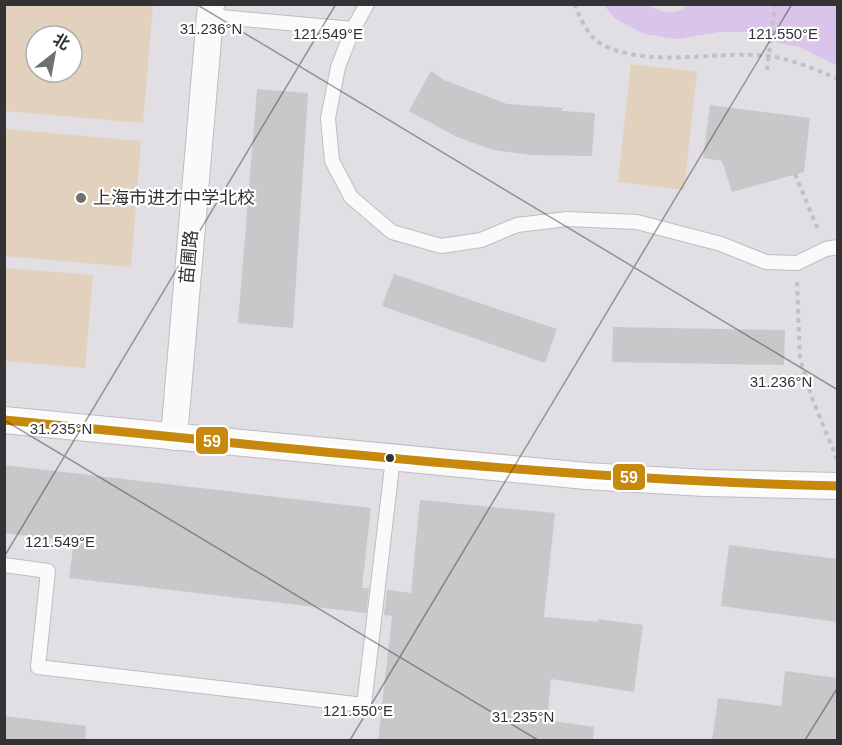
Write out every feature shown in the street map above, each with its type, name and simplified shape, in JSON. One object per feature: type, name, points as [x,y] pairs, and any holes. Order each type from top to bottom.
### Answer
[{"type":"street","name":"苗圃路","points":[[174,437],[210,10]]},
{"type":"street","points":[[4,420],[597,477],[837,486]]},
{"type":"lane","points":[[368,4],[353,29],[338,67],[328,117],[332,161],[351,197],[392,232],[441,246],[481,240],[517,225],[567,219],[637,222],[721,244],[766,262],[796,263],[832,248]]},
{"type":"lane","points":[[210,10],[353,29]]},
{"type":"lane","points":[[4,565],[48,570],[38,667],[364,705],[393,458]]},
{"type":"path","points":[[574,4],[583,26],[602,44],[631,53],[681,58],[719,54],[768,56],[801,63],[837,79]]},
{"type":"path","points":[[767,70],[775,4]]},
{"type":"path","points":[[795,174],[832,248]]},
{"type":"path","points":[[796,263],[800,359],[812,398],[837,459]]},
{"type":"shaded area","points":[[638,4],[675,12],[689,5],[837,5],[837,66],[800,47],[770,41],[750,32],[720,32],[677,39],[644,34],[614,18],[604,5]]},
{"type":"shaded area","points":[[4,5],[153,5],[143,123],[5,111]]},
{"type":"shaded area","points":[[631,64],[697,72],[684,190],[618,182]]},
{"type":"shaded area","points":[[5,129],[141,141],[131,267],[5,256]]},
{"type":"shaded area","points":[[5,268],[93,275],[85,368],[5,361]]},
{"type":"building","points":[[431,71],[444,80],[507,104],[595,113],[592,156],[532,155],[493,150],[457,137],[409,111]]},
{"type":"building","points":[[257,89],[308,93],[293,328],[238,323]]},
{"type":"building","points":[[710,105],[810,118],[804,172],[732,192],[722,161],[703,158]]},
{"type":"building","points":[[394,274],[557,329],[545,363],[382,306]]},
{"type":"building","points":[[613,327],[785,330],[784,365],[612,362]]},
{"type":"building","points":[[4,465],[371,508],[362,588],[369,588],[366,613],[69,578],[74,541],[4,533]]},
{"type":"building","points":[[420,500],[555,513],[544,617],[598,622],[598,619],[643,625],[634,692],[551,679],[547,720],[594,727],[593,741],[378,741],[392,616],[384,615],[387,590],[411,593]]},
{"type":"building","points":[[729,545],[837,559],[837,622],[721,606]]},
{"type":"building","points":[[785,671],[837,678],[837,741],[712,741],[718,698],[781,706]]},
{"type":"building","points":[[4,716],[86,726],[85,741],[4,741]]},
{"type":"transit line","name":"59","points":[[4,420],[525,470],[733,483],[838,486]]},
{"type":"place","name":"上海市进才中学北校","points":[[81,198]]}]
